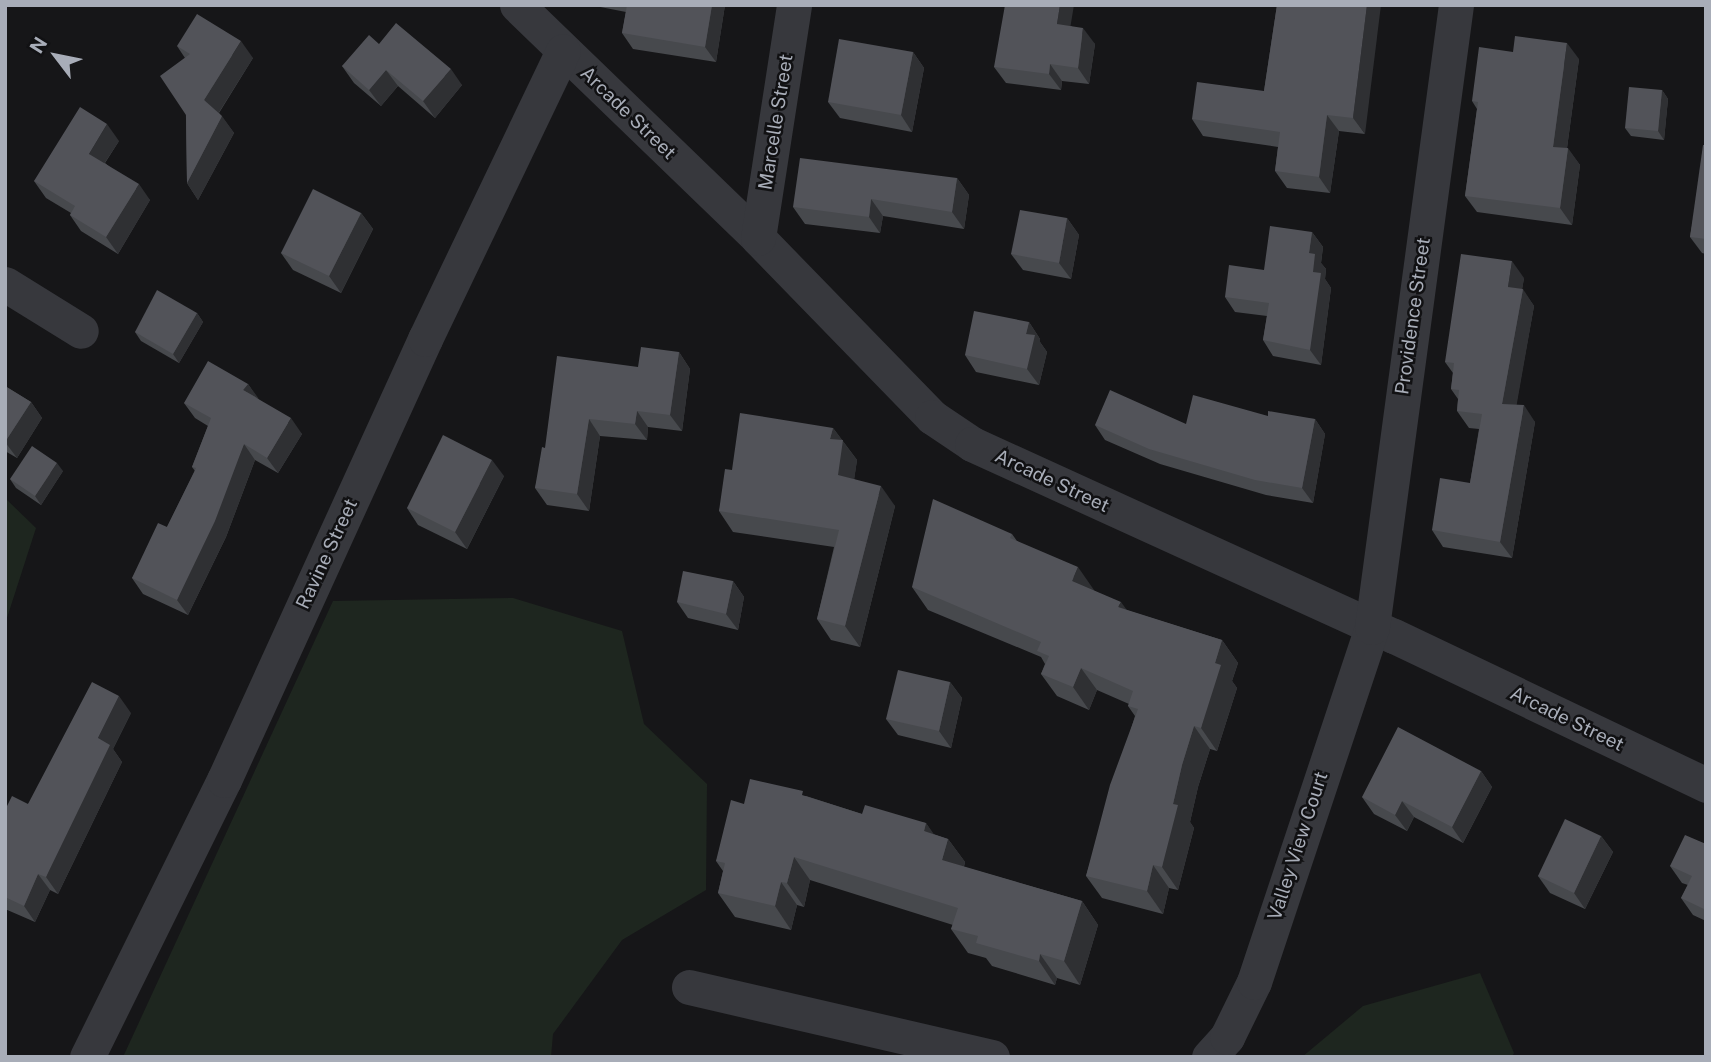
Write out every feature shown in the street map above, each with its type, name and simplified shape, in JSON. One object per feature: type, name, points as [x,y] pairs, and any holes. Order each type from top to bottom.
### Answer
[{"type":"street","name":"Arcade Street","points":[[517,5],[758,238],[932,417],[972,444],[1372,626],[1706,785]]},
{"type":"street","name":"Marcelle Street","points":[[758,238],[794,5]]},
{"type":"street","name":"Providence Street","points":[[1372,626],[1455,5]]},
{"type":"street","name":"Ravine Street","points":[[88,1057],[224,780],[425,339],[563,51]]},
{"type":"street","points":[[5,284],[81,331]]},
{"type":"street","name":"Valley View Court","points":[[1209,1057],[1227,1037],[1254,982],[1372,626]]},
{"type":"street","points":[[689,987],[992,1057]]},
{"type":"shaded area","points":[[5,498],[36,528],[5,624]]},
{"type":"shaded area","points":[[513,598],[622,631],[644,724],[707,784],[706,890],[622,940],[553,1034],[551,1057],[123,1057],[333,601]]},
{"type":"shaded area","points":[[1480,973],[1514,1053],[1512,1057],[1302,1057],[1363,1006]]},
{"type":"building","points":[[627,5],[712,5],[705,47],[622,33]]},
{"type":"building","points":[[1005,5],[1060,5],[1057,24],[1083,28],[1078,68],[1050,64],[1049,74],[994,67]]},
{"type":"building","points":[[1277,5],[1367,5],[1353,118],[1327,115],[1319,177],[1275,171],[1280,132],[1192,119],[1197,82],[1264,91]]},
{"type":"building","points":[[197,14],[241,41],[204,100],[222,116],[187,183],[186,115],[160,76],[190,54],[177,46]]},
{"type":"building","points":[[396,23],[451,69],[423,101],[386,70],[369,90],[342,66],[369,35],[379,44]]},
{"type":"building","points":[[1515,36],[1567,43],[1553,147],[1568,148],[1560,208],[1465,196],[1478,102],[1472,101],[1479,47],[1513,52]]},
{"type":"building","points":[[839,39],[913,52],[901,115],[828,102]]},
{"type":"building","points":[[1629,87],[1662,90],[1658,131],[1625,128]]},
{"type":"building","points":[[80,107],[107,124],[89,154],[139,184],[106,237],[70,215],[75,206],[34,181]]},
{"type":"building","points":[[1703,145],[1706,145],[1706,239],[1690,237]]},
{"type":"building","points":[[800,158],[957,178],[952,212],[871,199],[869,217],[793,207]]},
{"type":"building","points":[[313,189],[361,213],[329,276],[281,253]]},
{"type":"building","points":[[1020,210],[1067,218],[1059,263],[1011,254]]},
{"type":"building","points":[[1270,226],[1312,232],[1309,253],[1315,254],[1313,272],[1321,273],[1310,350],[1263,340],[1269,303],[1225,297],[1229,265],[1264,270]]},
{"type":"building","points":[[1461,254],[1512,261],[1508,287],[1523,289],[1502,404],[1524,405],[1500,542],[1432,530],[1440,478],[1470,483],[1482,414],[1457,411],[1459,390],[1451,389],[1454,363],[1445,362]]},
{"type":"building","points":[[157,290],[197,313],[173,354],[135,332]]},
{"type":"building","points":[[974,311],[1029,322],[1026,334],[1035,335],[1027,369],[965,355]]},
{"type":"building","points":[[641,347],[679,352],[670,415],[637,411],[635,424],[589,419],[577,494],[535,488],[542,447],[545,448],[557,356],[638,367]]},
{"type":"building","points":[[208,361],[248,384],[243,390],[291,418],[267,458],[244,444],[215,521],[177,600],[132,578],[158,523],[167,527],[196,468],[192,467],[211,418],[184,403]]},
{"type":"building","points":[[5,386],[31,402],[5,442]]},
{"type":"building","points":[[1110,390],[1186,424],[1193,395],[1268,416],[1268,411],[1315,419],[1302,488],[1255,480],[1149,449],[1095,425]]},
{"type":"building","points":[[740,413],[833,428],[830,439],[843,440],[838,475],[881,486],[845,626],[817,619],[839,530],[719,511],[725,469],[732,470]]},
{"type":"building","points":[[443,435],[492,460],[455,532],[407,508]]},
{"type":"building","points":[[32,446],[57,463],[35,496],[10,479]]},
{"type":"building","points":[[933,499],[1012,534],[1010,538],[1078,567],[1072,581],[1121,602],[1118,607],[1222,640],[1215,663],[1221,665],[1201,728],[1194,726],[1182,765],[1173,804],[1178,805],[1162,867],[1153,865],[1147,891],[1086,876],[1110,785],[1138,709],[1128,706],[1133,691],[1081,668],[1073,687],[1041,674],[1049,656],[1037,651],[1041,642],[912,587]]},
{"type":"building","points":[[683,571],[733,581],[726,614],[677,602]]},
{"type":"building","points":[[898,670],[950,682],[939,731],[886,719]]},
{"type":"building","points":[[92,682],[119,696],[98,738],[110,745],[46,877],[38,874],[24,906],[5,897],[5,810],[12,796],[28,804]]},
{"type":"building","points":[[1398,727],[1481,771],[1452,827],[1402,801],[1395,815],[1362,797]]},
{"type":"building","points":[[750,779],[803,791],[802,795],[862,814],[865,805],[926,823],[924,831],[948,839],[942,860],[1082,901],[1064,961],[1040,954],[1039,961],[976,943],[978,936],[951,929],[958,908],[794,857],[787,883],[781,882],[775,906],[718,893],[725,863],[716,861],[731,800],[744,804]]},
{"type":"building","points":[[1565,819],[1601,836],[1574,893],[1538,876]]},
{"type":"building","points":[[1685,835],[1706,844],[1706,910],[1681,898],[1692,876],[1670,866]]}]
